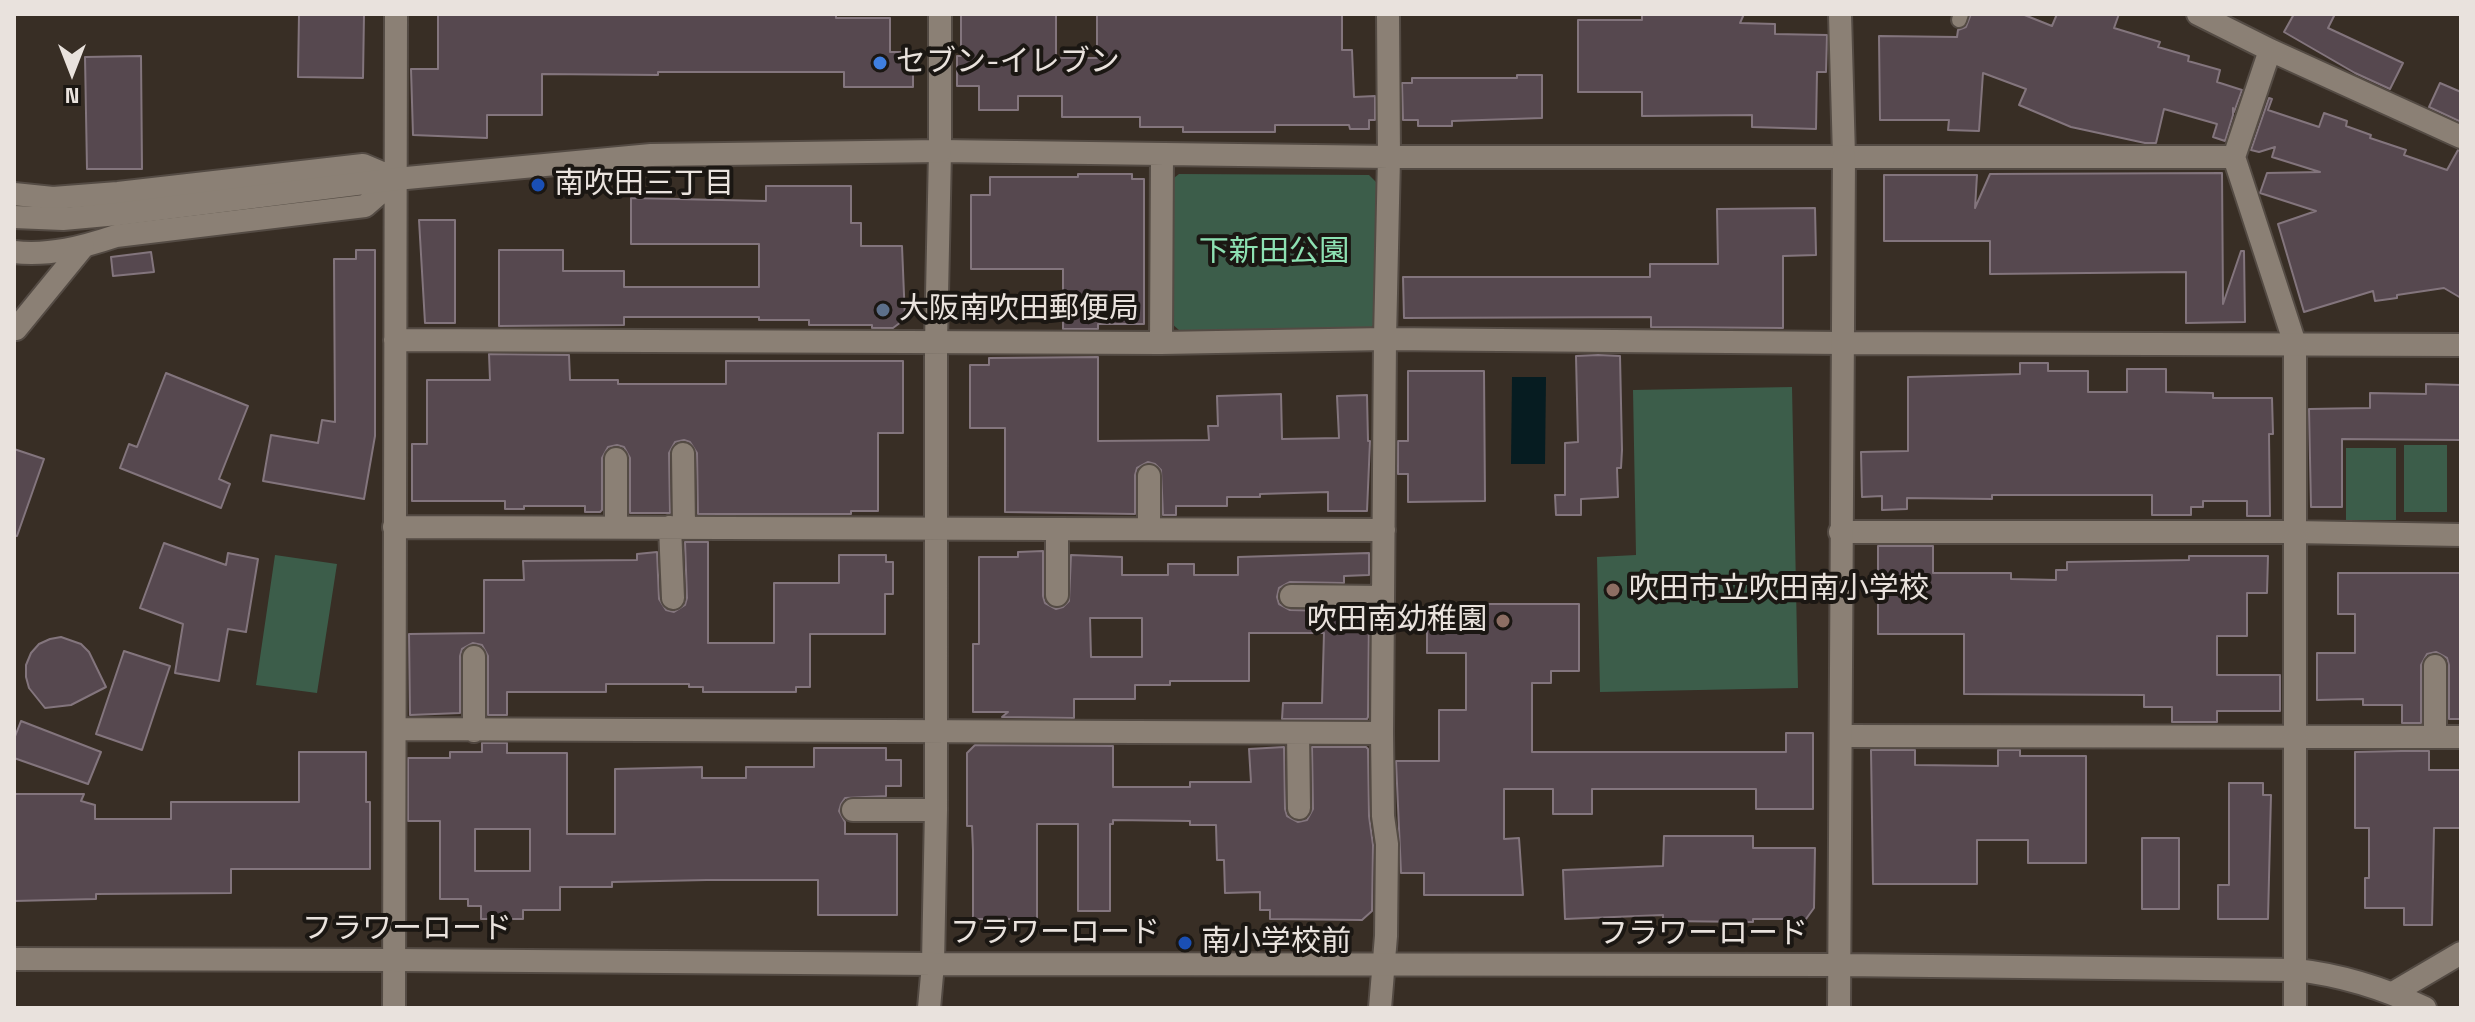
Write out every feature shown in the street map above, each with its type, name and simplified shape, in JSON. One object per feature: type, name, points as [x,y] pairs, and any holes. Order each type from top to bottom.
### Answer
[{"type":"street","points":[[394,1008],[396,14]]},
{"type":"street","points":[[929,1008],[933,964],[936,810],[935,530],[940,14]]},
{"type":"street","points":[[1380,1008],[1386,936],[1387,844],[1383,816],[1382,733],[1388,14]]},
{"type":"street","points":[[1839,1008],[1844,156],[1840,14]]},
{"type":"street","points":[[2198,14],[2461,137]]},
{"type":"street","points":[[2270,50],[2234,157],[2295,344],[2295,1008]]},
{"type":"street","points":[[14,217],[63,219],[118,214],[396,179],[651,155],[940,151],[1389,157],[2234,157]]},
{"type":"street","points":[[1161,343],[1162,154]]},
{"type":"street","points":[[14,194],[53,198],[118,193],[363,165],[396,179]]},
{"type":"street","points":[[14,252],[56,252],[116,236],[365,206],[396,179]]},
{"type":"street","points":[[15,330],[83,247]]},
{"type":"street","points":[[395,340],[1161,343],[1385,339],[2461,345]]},
{"type":"street","points":[[673,598],[683,454]]},
{"type":"street","points":[[616,459],[616,527]]},
{"type":"street","points":[[1149,476],[1149,529]]},
{"type":"street","points":[[394,527],[1384,530]]},
{"type":"street","points":[[1057,529],[1057,595]]},
{"type":"street","points":[[1840,532],[2461,535]]},
{"type":"street","points":[[1291,596],[1383,597]]},
{"type":"street","points":[[474,657],[474,731]]},
{"type":"street","points":[[2435,666],[2435,736]]},
{"type":"street","points":[[395,729],[1382,733]]},
{"type":"street","points":[[1298,733],[1299,808]]},
{"type":"street","points":[[1841,736],[2461,737]]},
{"type":"street","points":[[853,810],[936,810]]},
{"type":"street","points":[[2393,993],[2461,953]]},
{"type":"street","name":"フラワーロード","points":[[14,959],[1840,965],[2296,970],[2352,979],[2425,1008]]},
{"type":"green space","name":"下新田公園","points":[[1179,174],[1369,175],[1377,183],[1377,320],[1367,333],[1180,331],[1170,322],[1170,181]]},
{"type":"green space","points":[[1792,387],[1798,688],[1600,692],[1597,557],[1636,555],[1633,390]]},
{"type":"green space","points":[[2404,445],[2447,445],[2447,512],[2404,512]]},
{"type":"green space","points":[[2346,448],[2396,448],[2396,520],[2346,520]]},
{"type":"green space","points":[[275,555],[337,564],[317,693],[256,685]]},
{"type":"water","points":[[1512,377],[1546,377],[1545,464],[1511,464]]},
{"type":"building","points":[[299,14],[364,14],[363,78],[298,77]]},
{"type":"building","points":[[438,14],[836,14],[836,18],[890,18],[890,52],[913,52],[913,87],[844,87],[844,72],[542,74],[542,115],[487,115],[487,138],[413,135],[411,69],[438,69]]},
{"type":"building","points":[[961,14],[1056,14],[1056,58],[1097,58],[1097,14],[1342,14],[1342,50],[1352,50],[1354,97],[1375,96],[1375,120],[1369,120],[1369,129],[1350,129],[1349,125],[1275,125],[1275,132],[1183,132],[1183,127],[1140,127],[1140,117],[1062,117],[1062,96],[1018,96],[1018,110],[979,110],[979,86],[957,86]]},
{"type":"building","points":[[1642,14],[1744,14],[1740,23],[1775,24],[1775,34],[1827,35],[1826,72],[1817,72],[1816,129],[1752,127],[1752,115],[1642,116],[1642,92],[1578,92],[1578,20],[1642,20]]},
{"type":"building","points":[[1971,14],[2022,14],[2052,26],[2057,14],[2119,14],[2114,28],[2160,42],[2158,47],[2189,56],[2188,61],[2220,70],[2217,82],[2242,90],[2234,112],[2233,108],[2225,141],[2213,137],[2217,124],[2164,109],[2156,143],[2071,127],[2019,105],[2026,89],[1983,73],[1979,131],[1948,130],[1949,120],[1880,120],[1879,36],[1957,37],[1958,30],[1966,27]]},
{"type":"building","points":[[2294,14],[2335,14],[2328,28],[2403,63],[2390,89],[2355,73],[2284,32]]},
{"type":"building","points":[[141,56],[142,169],[87,169],[85,57]]},
{"type":"building","points":[[1517,75],[1542,75],[1542,118],[1452,121],[1452,126],[1418,126],[1418,120],[1403,120],[1402,83],[1412,83],[1412,78],[1517,78]]},
{"type":"building","points":[[2440,83],[2461,92],[2461,122],[2429,107]]},
{"type":"building","points":[[2269,98],[2272,99],[2268,110],[2319,127],[2324,113],[2347,121],[2346,126],[2371,135],[2370,138],[2406,150],[2404,155],[2447,170],[2458,150],[2461,151],[2461,298],[2444,288],[2375,301],[2373,291],[2304,312],[2278,224],[2316,211],[2260,193],[2267,173],[2320,172],[2272,157],[2275,147],[2259,152],[2251,150]]},
{"type":"building","points":[[2222,173],[2223,304],[2241,251],[2244,251],[2245,322],[2186,323],[2186,272],[1990,274],[1990,241],[1884,241],[1884,175],[1977,175],[1975,208],[1990,174]]},
{"type":"building","points":[[1078,174],[1132,174],[1132,179],[1144,179],[1144,324],[1098,324],[1098,329],[1063,329],[1063,269],[971,269],[971,195],[990,195],[990,177],[1078,177]]},
{"type":"building","points":[[766,186],[851,186],[851,223],[861,223],[861,246],[902,246],[905,319],[893,328],[809,325],[809,320],[759,320],[759,317],[624,317],[624,325],[499,326],[499,250],[563,250],[563,271],[624,271],[624,287],[759,287],[759,244],[631,244],[631,198],[766,201]]},
{"type":"building","points":[[1815,208],[1816,255],[1783,256],[1783,328],[1651,327],[1651,317],[1404,318],[1403,277],[1650,277],[1650,264],[1718,264],[1717,209]]},
{"type":"building","points":[[419,220],[455,220],[455,323],[425,323]]},
{"type":"building","points":[[356,250],[375,250],[375,436],[364,499],[263,481],[271,435],[318,443],[322,420],[335,422],[334,259],[356,259]]},
{"type":"building","points":[[151,252],[154,272],[113,276],[111,257]]},
{"type":"building","points":[[489,354],[569,355],[570,380],[618,380],[618,384],[726,384],[726,361],[903,361],[903,433],[878,433],[878,511],[851,511],[851,514],[698,514],[697,453],[690,442],[684,440],[675,442],[669,453],[670,513],[630,513],[630,458],[624,447],[617,445],[608,447],[602,458],[600,512],[585,512],[585,506],[505,509],[505,501],[412,501],[412,444],[427,444],[427,380],[490,380]]},
{"type":"building","points":[[1576,356],[1620,356],[1622,450],[1621,468],[1617,468],[1618,497],[1581,499],[1581,515],[1556,515],[1555,495],[1565,495],[1565,443],[1578,442]]},
{"type":"building","points":[[1098,357],[1098,441],[1209,440],[1208,426],[1218,426],[1217,396],[1281,394],[1282,439],[1339,438],[1337,396],[1367,395],[1370,441],[1367,511],[1328,511],[1328,492],[1227,497],[1227,506],[1176,506],[1176,515],[1163,515],[1161,470],[1148,462],[1137,468],[1135,475],[1135,514],[1005,512],[1005,428],[970,428],[970,365],[989,365],[989,358]]},
{"type":"building","points":[[2020,363],[2048,363],[2048,371],[2088,371],[2088,392],[2127,392],[2127,369],[2166,369],[2166,392],[2213,393],[2213,398],[2272,398],[2270,516],[2247,516],[2247,501],[2203,501],[2203,507],[2191,507],[2191,515],[2152,515],[2152,495],[1907,498],[1907,509],[1882,510],[1882,496],[1862,497],[1861,452],[1908,451],[1908,377],[2020,374]]},
{"type":"building","points":[[1408,371],[1484,371],[1485,501],[1408,502],[1408,474],[1398,474],[1398,441],[1408,441]]},
{"type":"building","points":[[166,373],[248,406],[219,479],[230,484],[221,508],[120,468],[129,444],[137,447]]},
{"type":"building","points":[[2426,384],[2461,385],[2461,440],[2342,439],[2342,507],[2311,507],[2309,409],[2370,408],[2370,393],[2426,394]]},
{"type":"building","points":[[14,449],[44,459],[17,536],[14,536]]},
{"type":"building","points":[[685,542],[708,542],[708,643],[774,643],[774,583],[839,583],[839,555],[886,555],[886,562],[893,562],[893,594],[885,594],[885,634],[810,634],[810,687],[796,687],[796,692],[703,692],[703,687],[689,687],[689,684],[606,684],[606,692],[507,692],[507,715],[488,715],[488,656],[482,645],[473,643],[462,649],[460,656],[460,713],[410,715],[409,634],[484,633],[484,580],[524,580],[523,561],[637,560],[637,554],[657,552],[659,599],[666,610],[674,612],[685,605],[687,598]]},
{"type":"building","points":[[164,543],[226,565],[228,553],[258,559],[246,632],[228,629],[219,681],[175,673],[183,624],[140,608]]},
{"type":"building","points":[[1878,546],[1933,546],[1933,573],[2011,573],[2011,579],[2056,580],[2056,570],[2067,570],[2067,562],[2268,556],[2267,593],[2247,593],[2247,636],[2217,636],[2217,675],[2280,675],[2280,711],[2217,711],[2217,722],[2172,722],[2172,707],[2144,707],[2144,695],[1964,694],[1964,634],[1878,634]]},
{"type":"building","points":[[1043,551],[1043,596],[1045,603],[1056,609],[1069,601],[1071,555],[1122,557],[1122,575],[1168,575],[1168,564],[1194,564],[1194,575],[1238,575],[1238,557],[1369,553],[1369,575],[1344,576],[1344,583],[1290,582],[1279,588],[1277,597],[1279,604],[1290,610],[1369,612],[1368,717],[1282,719],[1283,703],[1322,703],[1324,633],[1249,633],[1249,681],[1170,681],[1170,685],[1135,685],[1135,699],[1074,699],[1074,718],[1002,717],[1008,712],[973,712],[973,644],[979,644],[979,557],[1018,557],[1018,552]],"holes":[[[1090,618],[1142,618],[1142,657],[1091,657]]]},
{"type":"building","points":[[2338,573],[2461,573],[2461,719],[2449,719],[2449,665],[2447,658],[2436,652],[2427,654],[2421,665],[2421,723],[2402,723],[2402,705],[2363,705],[2363,699],[2317,700],[2317,653],[2355,653],[2355,614],[2338,614]]},
{"type":"building","points":[[1427,604],[1579,604],[1579,671],[1551,671],[1551,683],[1532,683],[1532,752],[1786,752],[1786,733],[1813,733],[1813,809],[1756,809],[1756,789],[1592,789],[1592,814],[1553,814],[1553,789],[1504,789],[1504,839],[1519,838],[1523,895],[1424,895],[1424,873],[1401,873],[1396,761],[1439,761],[1439,710],[1466,710],[1466,653],[1427,653]]},
{"type":"building","points":[[61,637],[81,644],[89,652],[106,687],[71,705],[45,708],[29,688],[26,665],[39,644]]},
{"type":"building","points":[[124,651],[170,666],[142,750],[96,734]]},
{"type":"building","points":[[21,721],[101,752],[88,784],[14,758],[14,739]]},
{"type":"building","points":[[482,743],[507,743],[507,753],[567,753],[567,834],[615,834],[615,769],[702,767],[702,778],[746,778],[746,767],[814,767],[814,748],[886,748],[886,760],[901,760],[901,786],[886,786],[886,796],[845,798],[839,811],[845,822],[845,834],[897,834],[897,915],[818,915],[818,880],[707,880],[612,882],[612,887],[560,887],[560,910],[523,910],[523,919],[481,919],[481,906],[468,906],[468,899],[440,899],[440,821],[408,821],[408,758],[450,758],[450,752],[482,752]],"holes":[[[475,829],[530,829],[530,871],[475,871]]]},
{"type":"building","points":[[975,745],[1113,746],[1113,787],[1190,787],[1190,782],[1251,782],[1249,749],[1284,747],[1285,809],[1287,816],[1298,822],[1307,820],[1313,809],[1312,747],[1366,747],[1373,845],[1372,911],[1362,920],[1270,919],[1270,910],[1260,910],[1260,892],[1225,893],[1224,860],[1217,860],[1216,825],[1190,825],[1190,821],[1113,820],[1110,824],[1110,911],[1078,911],[1078,824],[1037,824],[1037,919],[973,919],[972,826],[967,826],[967,753]]},
{"type":"building","points":[[1871,750],[1915,750],[1915,765],[1998,766],[1998,750],[2020,750],[2020,756],[2086,756],[2086,863],[2028,863],[2028,840],[1977,840],[1977,884],[1873,884]]},
{"type":"building","points":[[2429,751],[2429,770],[2461,770],[2461,828],[2434,828],[2432,925],[2404,925],[2404,908],[2365,908],[2365,878],[2369,878],[2369,828],[2355,828],[2355,752]]},
{"type":"building","points":[[299,752],[366,752],[370,869],[231,869],[231,893],[96,894],[96,899],[14,901],[14,794],[84,794],[81,801],[95,805],[95,819],[171,819],[171,802],[299,802]]},
{"type":"building","points":[[2229,783],[2263,783],[2263,795],[2271,795],[2268,919],[2218,919],[2218,885],[2229,885]]},
{"type":"building","points":[[1664,836],[1753,836],[1753,848],[1815,848],[1814,908],[1806,919],[1753,919],[1753,922],[1663,921],[1663,915],[1565,919],[1563,870],[1663,866]]},
{"type":"building","points":[[2142,838],[2179,838],[2179,909],[2142,909]]},
{"type":"place","name":"セブン-イレブン","points":[[880,63]]},
{"type":"place","name":"南吹田三丁目","points":[[538,185]]},
{"type":"place","name":"大阪南吹田郵便局","points":[[883,310]]},
{"type":"place","name":"吹田市立吹田南小学校","points":[[1613,590]]},
{"type":"place","name":"吹田南幼稚園","points":[[1503,621]]},
{"type":"place","name":"南小学校前","points":[[1185,943]]}]
